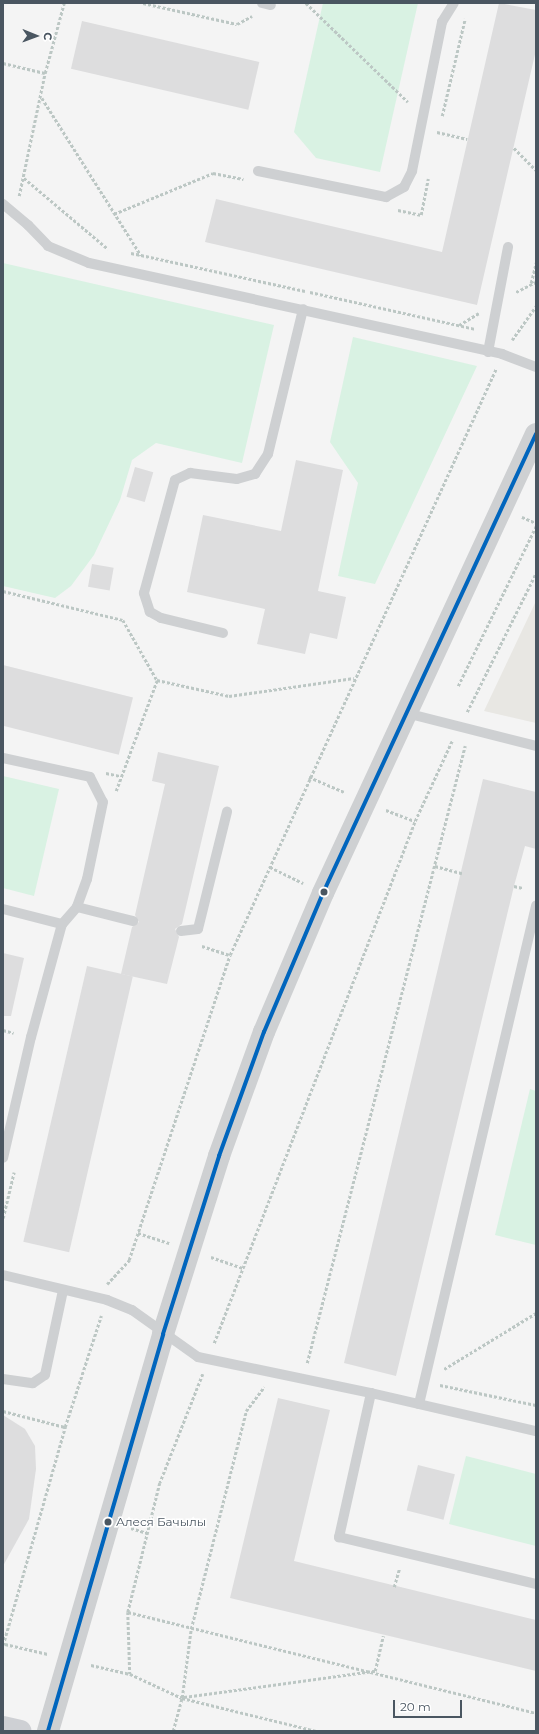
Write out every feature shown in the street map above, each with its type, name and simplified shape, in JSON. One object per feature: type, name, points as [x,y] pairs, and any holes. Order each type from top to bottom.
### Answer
[{"type":"main road","points":[[3,1727],[20,1731]]},
{"type":"street","points":[[48,1731],[163,1334],[218,1156],[250,1068],[323,893],[536,434]]},
{"type":"lane","points":[[258,171],[386,197],[404,187],[412,171],[442,22],[454,3]]},
{"type":"lane","points":[[3,204],[48,246],[90,263],[502,354],[536,367]]},
{"type":"lane","points":[[488,352],[493,333],[508,247]]},
{"type":"lane","points":[[223,633],[161,618],[150,612],[144,593],[175,480],[190,473],[237,479],[243,478],[255,474],[268,454],[303,309]]},
{"type":"lane","points":[[406,713],[531,744]]},
{"type":"lane","points":[[3,758],[90,777],[103,802],[87,879],[77,907],[62,924],[31,1037],[3,1158]]},
{"type":"lane","points":[[181,931],[198,929],[227,812]]},
{"type":"lane","points":[[419,1404],[536,906]]},
{"type":"lane","points":[[77,907],[133,921]]},
{"type":"lane","points":[[3,910],[62,924]]},
{"type":"lane","points":[[3,1275],[107,1300],[132,1310],[163,1334],[198,1357],[270,1374],[371,1393],[536,1431]]},
{"type":"lane","points":[[3,1379],[33,1383],[45,1375],[63,1290]]},
{"type":"lane","points":[[371,1393],[339,1537],[536,1584]]},
{"type":"path","points":[[13,212],[24,178],[42,98],[45,73],[64,3]]},
{"type":"path","points":[[143,3],[238,24],[267,4]]},
{"type":"path","points":[[306,3],[423,116],[438,133],[467,139]]},
{"type":"path","points":[[442,118],[467,12]]},
{"type":"path","points":[[3,64],[45,73]]},
{"type":"path","points":[[42,98],[141,255]]},
{"type":"path","points":[[437,141],[440,126]]},
{"type":"path","points":[[514,148],[536,170]]},
{"type":"path","points":[[114,214],[213,173],[252,180]]},
{"type":"path","points":[[24,178],[108,249],[115,250]]},
{"type":"path","points":[[390,208],[420,214],[428,178]]},
{"type":"path","points":[[128,252],[514,337]]},
{"type":"path","points":[[531,283],[536,263]]},
{"type":"path","points":[[3,1645],[65,1427],[107,1300],[104,1288],[128,1260],[230,955],[354,678],[502,354],[536,306]]},
{"type":"path","points":[[458,686],[536,526]]},
{"type":"path","points":[[316,1731],[182,1698],[130,1674],[128,1612],[160,1483],[415,822],[459,726],[535,578],[536,573]]},
{"type":"path","points":[[3,591],[123,620],[157,680],[229,696],[354,678]]},
{"type":"path","points":[[305,1371],[466,744]]},
{"type":"path","points":[[270,866],[323,893]]},
{"type":"path","points":[[435,866],[462,873]]},
{"type":"path","points":[[514,886],[523,888]]},
{"type":"path","points":[[200,946],[230,955]]},
{"type":"path","points":[[423,1382],[536,1313]]},
{"type":"path","points":[[173,1731],[182,1698],[191,1629],[246,1411],[268,1382],[270,1374]]},
{"type":"path","points":[[423,1382],[536,1405]]},
{"type":"path","points":[[3,1411],[65,1427]]},
{"type":"path","points":[[394,1587],[400,1564]]},
{"type":"path","points":[[128,1612],[191,1629],[375,1671],[536,1713]]},
{"type":"path","points":[[375,1671],[383,1636]]},
{"type":"path","points":[[182,1698],[375,1671]]},
{"type":"shaded area","points":[[536,601],[536,723],[484,711]]},
{"type":"green space","points":[[323,3],[418,3],[380,172],[316,158],[294,132]]},
{"type":"green space","points":[[3,263],[274,325],[242,463],[156,443],[132,460],[120,500],[94,555],[71,586],[55,598],[3,586]]},
{"type":"green space","points":[[353,337],[477,366],[375,584],[338,576],[358,483],[330,442]]},
{"type":"green space","points":[[3,776],[59,789],[34,896],[3,888]]},
{"type":"green space","points":[[530,1089],[536,1091],[536,1245],[495,1235]]},
{"type":"green space","points":[[466,1456],[536,1474],[536,1546],[449,1524]]},
{"type":"building","points":[[499,3],[536,10],[536,50],[477,305],[205,242],[216,199],[442,252]]},
{"type":"building","points":[[82,21],[259,62],[248,110],[71,69]]},
{"type":"building","points":[[296,460],[343,470],[318,591],[346,597],[337,639],[310,633],[305,654],[257,644],[265,609],[187,592],[203,515],[281,531]]},
{"type":"building","points":[[135,467],[153,472],[145,502],[126,497]]},
{"type":"building","points":[[92,564],[114,568],[110,590],[88,587]]},
{"type":"building","points":[[3,665],[133,697],[119,755],[3,726]]},
{"type":"building","points":[[158,752],[219,766],[182,924],[175,929],[179,937],[167,984],[121,974],[132,927],[139,922],[135,915],[165,784],[152,781]]},
{"type":"building","points":[[483,779],[536,792],[536,849],[525,846],[514,886],[396,1376],[344,1363]]},
{"type":"building","points":[[3,953],[24,958],[11,1016],[3,1016]]},
{"type":"building","points":[[87,966],[133,977],[69,1252],[23,1242]]},
{"type":"building","points":[[278,1398],[330,1410],[294,1561],[536,1620],[536,1671],[230,1598]]},
{"type":"building","points":[[3,1415],[25,1429],[35,1446],[36,1469],[29,1519],[3,1566]]},
{"type":"building","points":[[418,1465],[455,1474],[444,1520],[407,1511]]},
{"type":"transit line","points":[[48,1731],[163,1334],[219,1156],[264,1032],[323,893],[536,434]]},
{"type":"place","name":"Алеся Бачылы","points":[[108,1522]]}]
